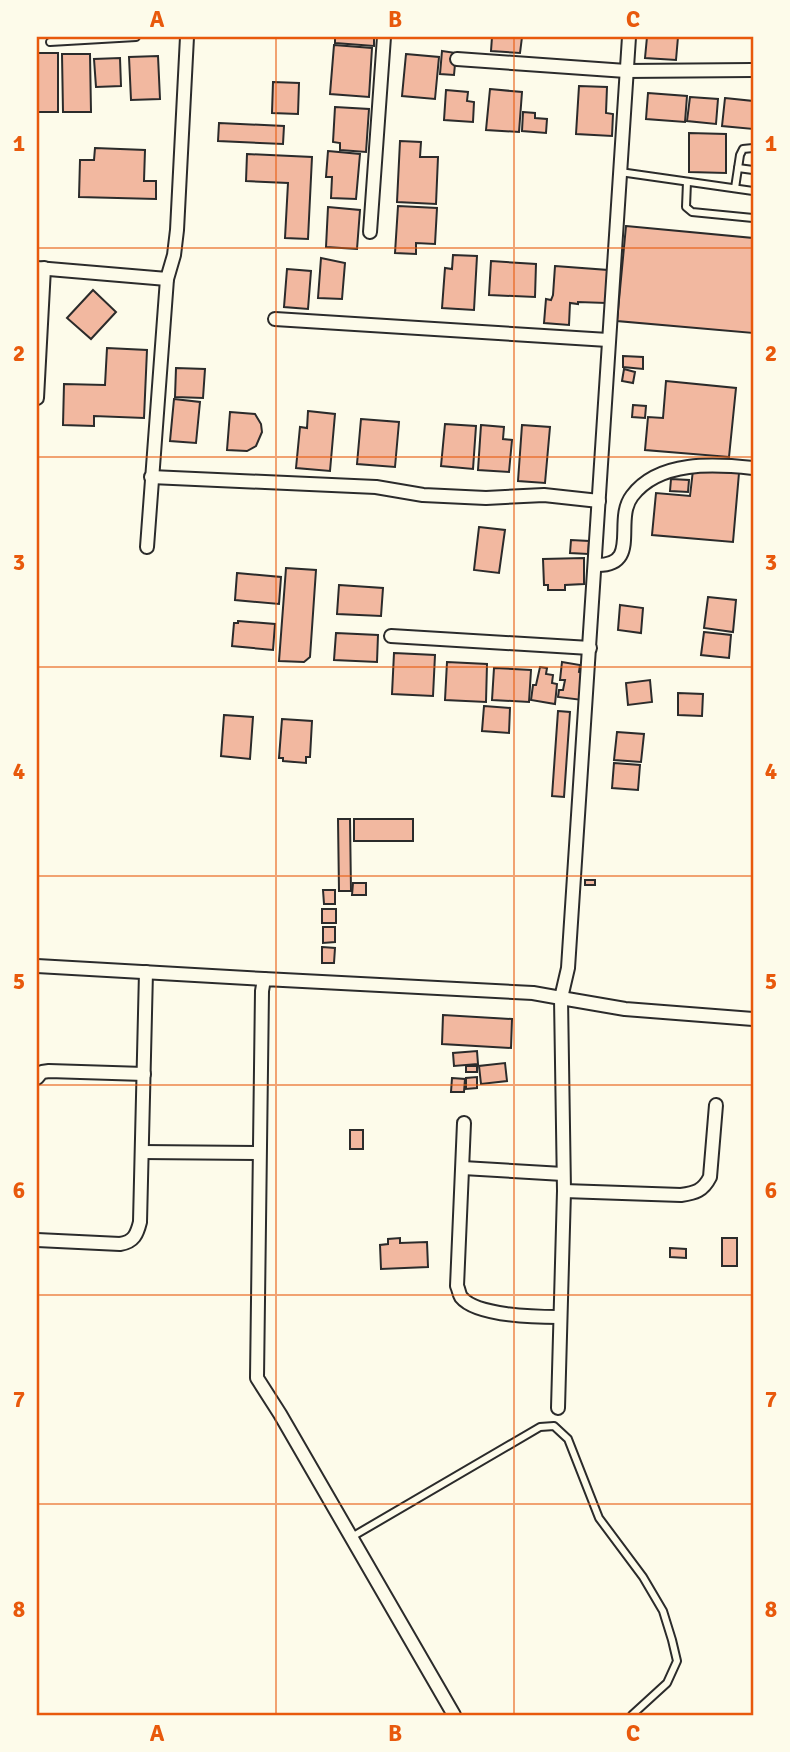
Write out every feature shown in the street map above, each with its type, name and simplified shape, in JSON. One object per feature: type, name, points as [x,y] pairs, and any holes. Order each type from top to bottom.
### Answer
[{"type":"street","points":[[147,547],[167,279],[177,230],[187,37]]},
{"type":"street","points":[[370,232],[384,37]]},
{"type":"street","points":[[558,1408],[565,1191],[561,998],[568,968],[629,37]]},
{"type":"street","points":[[457,59],[626,71],[753,70]]},
{"type":"street","points":[[37,398],[41,268],[167,279]]},
{"type":"street","points":[[275,319],[608,340]]},
{"type":"street","points":[[595,565],[615,563],[622,555],[627,506],[642,486],[668,472],[699,465],[753,468]]},
{"type":"street","points":[[151,477],[384,488],[423,495],[486,498],[544,495],[599,501]]},
{"type":"street","points":[[391,636],[590,648]]},
{"type":"street","points":[[37,966],[533,993],[625,1009],[753,1019]]},
{"type":"street","points":[[37,1240],[120,1244],[133,1239],[137,1233],[140,1222],[146,972]]},
{"type":"street","points":[[264,979],[257,1378],[280,1413],[454,1715]]},
{"type":"street","points":[[37,1079],[42,1072],[49,1071],[144,1074]]},
{"type":"street","points":[[565,1191],[681,1195],[694,1194],[705,1188],[710,1177],[716,1105]]},
{"type":"street","points":[[464,1124],[457,1286],[461,1296],[471,1304],[501,1313],[559,1317]]},
{"type":"street","points":[[142,1152],[259,1153]]},
{"type":"street","points":[[463,1168],[563,1174]]},
{"type":"lane","points":[[50,42],[136,37]]},
{"type":"lane","points":[[735,188],[743,149],[753,148]]},
{"type":"lane","points":[[738,168],[753,170]]},
{"type":"lane","points":[[620,172],[753,191]]},
{"type":"lane","points":[[688,181],[686,207],[692,212],[753,218]]},
{"type":"lane","points":[[351,1538],[540,1427],[554,1426],[568,1439],[599,1518],[643,1577],[663,1611],[672,1640],[677,1661],[667,1683],[632,1715]]},
{"type":"building","points":[[335,37],[374,37],[374,46],[335,43]]},
{"type":"building","points":[[492,37],[522,37],[520,53],[491,51]]},
{"type":"building","points":[[647,37],[678,37],[676,60],[645,58]]},
{"type":"building","points":[[334,45],[372,48],[369,97],[330,94]]},
{"type":"building","points":[[442,51],[456,53],[454,75],[440,74]]},
{"type":"building","points":[[37,53],[58,53],[58,112],[37,112]]},
{"type":"building","points":[[62,54],[90,54],[91,112],[63,112]]},
{"type":"building","points":[[406,54],[439,57],[435,99],[402,96]]},
{"type":"building","points":[[158,56],[160,99],[131,100],[129,57]]},
{"type":"building","points":[[120,58],[121,86],[96,87],[94,59]]},
{"type":"building","points":[[273,82],[299,83],[298,114],[272,113]]},
{"type":"building","points":[[579,86],[607,87],[606,113],[613,114],[612,136],[576,134]]},
{"type":"building","points":[[490,89],[522,92],[519,132],[486,130]]},
{"type":"building","points":[[446,90],[468,92],[467,101],[474,102],[473,122],[444,120]]},
{"type":"building","points":[[648,93],[687,96],[685,122],[646,119]]},
{"type":"building","points":[[690,97],[718,99],[716,124],[687,121]]},
{"type":"building","points":[[725,98],[753,101],[753,129],[722,126]]},
{"type":"building","points":[[335,107],[369,109],[366,152],[340,150],[340,143],[333,142]]},
{"type":"building","points":[[523,112],[535,113],[535,118],[547,119],[546,133],[522,131]]},
{"type":"building","points":[[219,123],[284,126],[283,144],[218,141]]},
{"type":"building","points":[[689,133],[726,134],[726,173],[689,172]]},
{"type":"building","points":[[400,141],[421,142],[420,157],[438,157],[436,204],[397,202]]},
{"type":"building","points":[[95,148],[145,150],[144,181],[156,181],[156,199],[79,197],[80,160],[94,160]]},
{"type":"building","points":[[328,151],[360,154],[356,199],[331,198],[332,177],[326,177]]},
{"type":"building","points":[[247,154],[312,157],[308,239],[285,238],[288,183],[246,181]]},
{"type":"building","points":[[398,206],[437,208],[435,244],[416,243],[416,254],[395,253]]},
{"type":"building","points":[[328,207],[360,210],[357,249],[326,247]]},
{"type":"building","points":[[626,226],[753,238],[753,333],[617,321]]},
{"type":"building","points":[[453,255],[477,256],[474,310],[442,308],[445,268],[452,269]]},
{"type":"building","points":[[321,258],[345,263],[342,299],[318,298]]},
{"type":"building","points":[[491,261],[536,264],[535,297],[489,295]]},
{"type":"building","points":[[555,266],[608,270],[606,303],[570,303],[569,325],[544,323],[546,299],[551,300],[553,295]]},
{"type":"building","points":[[287,269],[311,271],[308,309],[284,307]]},
{"type":"building","points":[[93,290],[116,312],[91,339],[67,318]]},
{"type":"building","points":[[107,348],[147,350],[144,418],[94,416],[94,426],[63,425],[64,384],[105,385]]},
{"type":"building","points":[[623,356],[643,357],[643,369],[623,367]]},
{"type":"building","points":[[176,368],[205,369],[203,398],[175,397]]},
{"type":"building","points":[[624,369],[635,372],[633,383],[622,381]]},
{"type":"building","points":[[666,381],[736,388],[729,457],[645,450],[648,417],[663,418]]},
{"type":"building","points":[[174,399],[200,402],[196,443],[170,441]]},
{"type":"building","points":[[633,405],[646,406],[645,418],[632,417]]},
{"type":"building","points":[[308,411],[335,414],[330,471],[296,468],[300,427],[307,428]]},
{"type":"building","points":[[230,412],[255,414],[262,432],[256,446],[247,451],[227,450]]},
{"type":"building","points":[[361,419],[399,422],[395,467],[357,464]]},
{"type":"building","points":[[445,424],[476,426],[473,469],[441,466]]},
{"type":"building","points":[[481,425],[504,427],[503,439],[512,440],[509,472],[478,470]]},
{"type":"building","points":[[522,425],[550,427],[545,483],[518,481]]},
{"type":"building","points":[[693,470],[739,473],[733,542],[652,535],[656,493],[690,496]]},
{"type":"building","points":[[671,479],[689,480],[688,492],[670,491]]},
{"type":"building","points":[[479,527],[505,530],[499,573],[474,570]]},
{"type":"building","points":[[571,540],[589,541],[588,554],[570,553]]},
{"type":"building","points":[[584,558],[584,584],[565,585],[565,590],[548,590],[548,585],[544,585],[543,559]]},
{"type":"building","points":[[286,568],[316,570],[310,657],[304,662],[279,661]]},
{"type":"building","points":[[237,573],[281,577],[279,604],[235,600]]},
{"type":"building","points":[[339,585],[383,588],[381,616],[337,614]]},
{"type":"building","points":[[708,597],[736,600],[733,632],[704,628]]},
{"type":"building","points":[[620,605],[643,608],[641,633],[618,630]]},
{"type":"building","points":[[234,623],[275,624],[273,650],[232,646]]},
{"type":"building","points":[[704,632],[731,635],[729,658],[701,655]]},
{"type":"building","points":[[336,633],[378,635],[377,662],[334,660]]},
{"type":"building","points":[[394,653],[435,655],[433,696],[392,694]]},
{"type":"building","points":[[447,662],[487,664],[486,702],[445,700]]},
{"type":"building","points":[[562,662],[580,665],[579,672],[585,673],[582,700],[558,697],[565,680],[560,680]]},
{"type":"building","points":[[540,667],[547,668],[546,674],[553,675],[552,683],[557,684],[555,704],[531,700]]},
{"type":"building","points":[[494,668],[531,670],[529,702],[492,700]]},
{"type":"building","points":[[650,680],[652,702],[628,705],[626,683]]},
{"type":"building","points":[[678,693],[703,694],[702,716],[678,715]]},
{"type":"building","points":[[484,706],[510,708],[509,733],[482,731]]},
{"type":"building","points":[[558,711],[570,712],[564,797],[552,796]]},
{"type":"building","points":[[224,715],[253,717],[250,759],[221,756]]},
{"type":"building","points":[[282,719],[312,721],[310,757],[306,757],[306,763],[283,761],[283,758],[279,758]]},
{"type":"building","points":[[617,732],[644,734],[641,762],[614,760]]},
{"type":"building","points":[[614,763],[640,765],[638,790],[612,788]]},
{"type":"building","points":[[338,819],[350,819],[351,891],[339,891]]},
{"type":"building","points":[[354,819],[413,819],[413,841],[354,841]]},
{"type":"building","points":[[585,880],[595,880],[595,885],[585,885]]},
{"type":"building","points":[[353,883],[366,883],[366,895],[352,895]]},
{"type":"building","points":[[323,890],[335,890],[335,904],[324,904]]},
{"type":"building","points":[[322,909],[336,909],[336,923],[322,923]]},
{"type":"building","points":[[323,927],[335,927],[335,942],[323,943]]},
{"type":"building","points":[[322,947],[335,948],[334,963],[322,963]]},
{"type":"building","points":[[443,1015],[512,1019],[511,1048],[442,1044]]},
{"type":"building","points":[[477,1051],[478,1064],[454,1066],[453,1053]]},
{"type":"building","points":[[505,1063],[507,1081],[481,1084],[479,1066]]},
{"type":"building","points":[[466,1066],[477,1066],[477,1072],[466,1072]]},
{"type":"building","points":[[477,1077],[477,1088],[466,1089],[466,1078]]},
{"type":"building","points":[[452,1078],[465,1079],[464,1092],[451,1092]]},
{"type":"building","points":[[350,1130],[363,1130],[363,1149],[350,1149]]},
{"type":"building","points":[[400,1238],[400,1243],[427,1242],[428,1267],[381,1269],[380,1245],[388,1244],[388,1239]]},
{"type":"building","points":[[722,1238],[737,1238],[737,1266],[722,1266]]},
{"type":"building","points":[[670,1248],[686,1249],[686,1258],[670,1257]]}]
